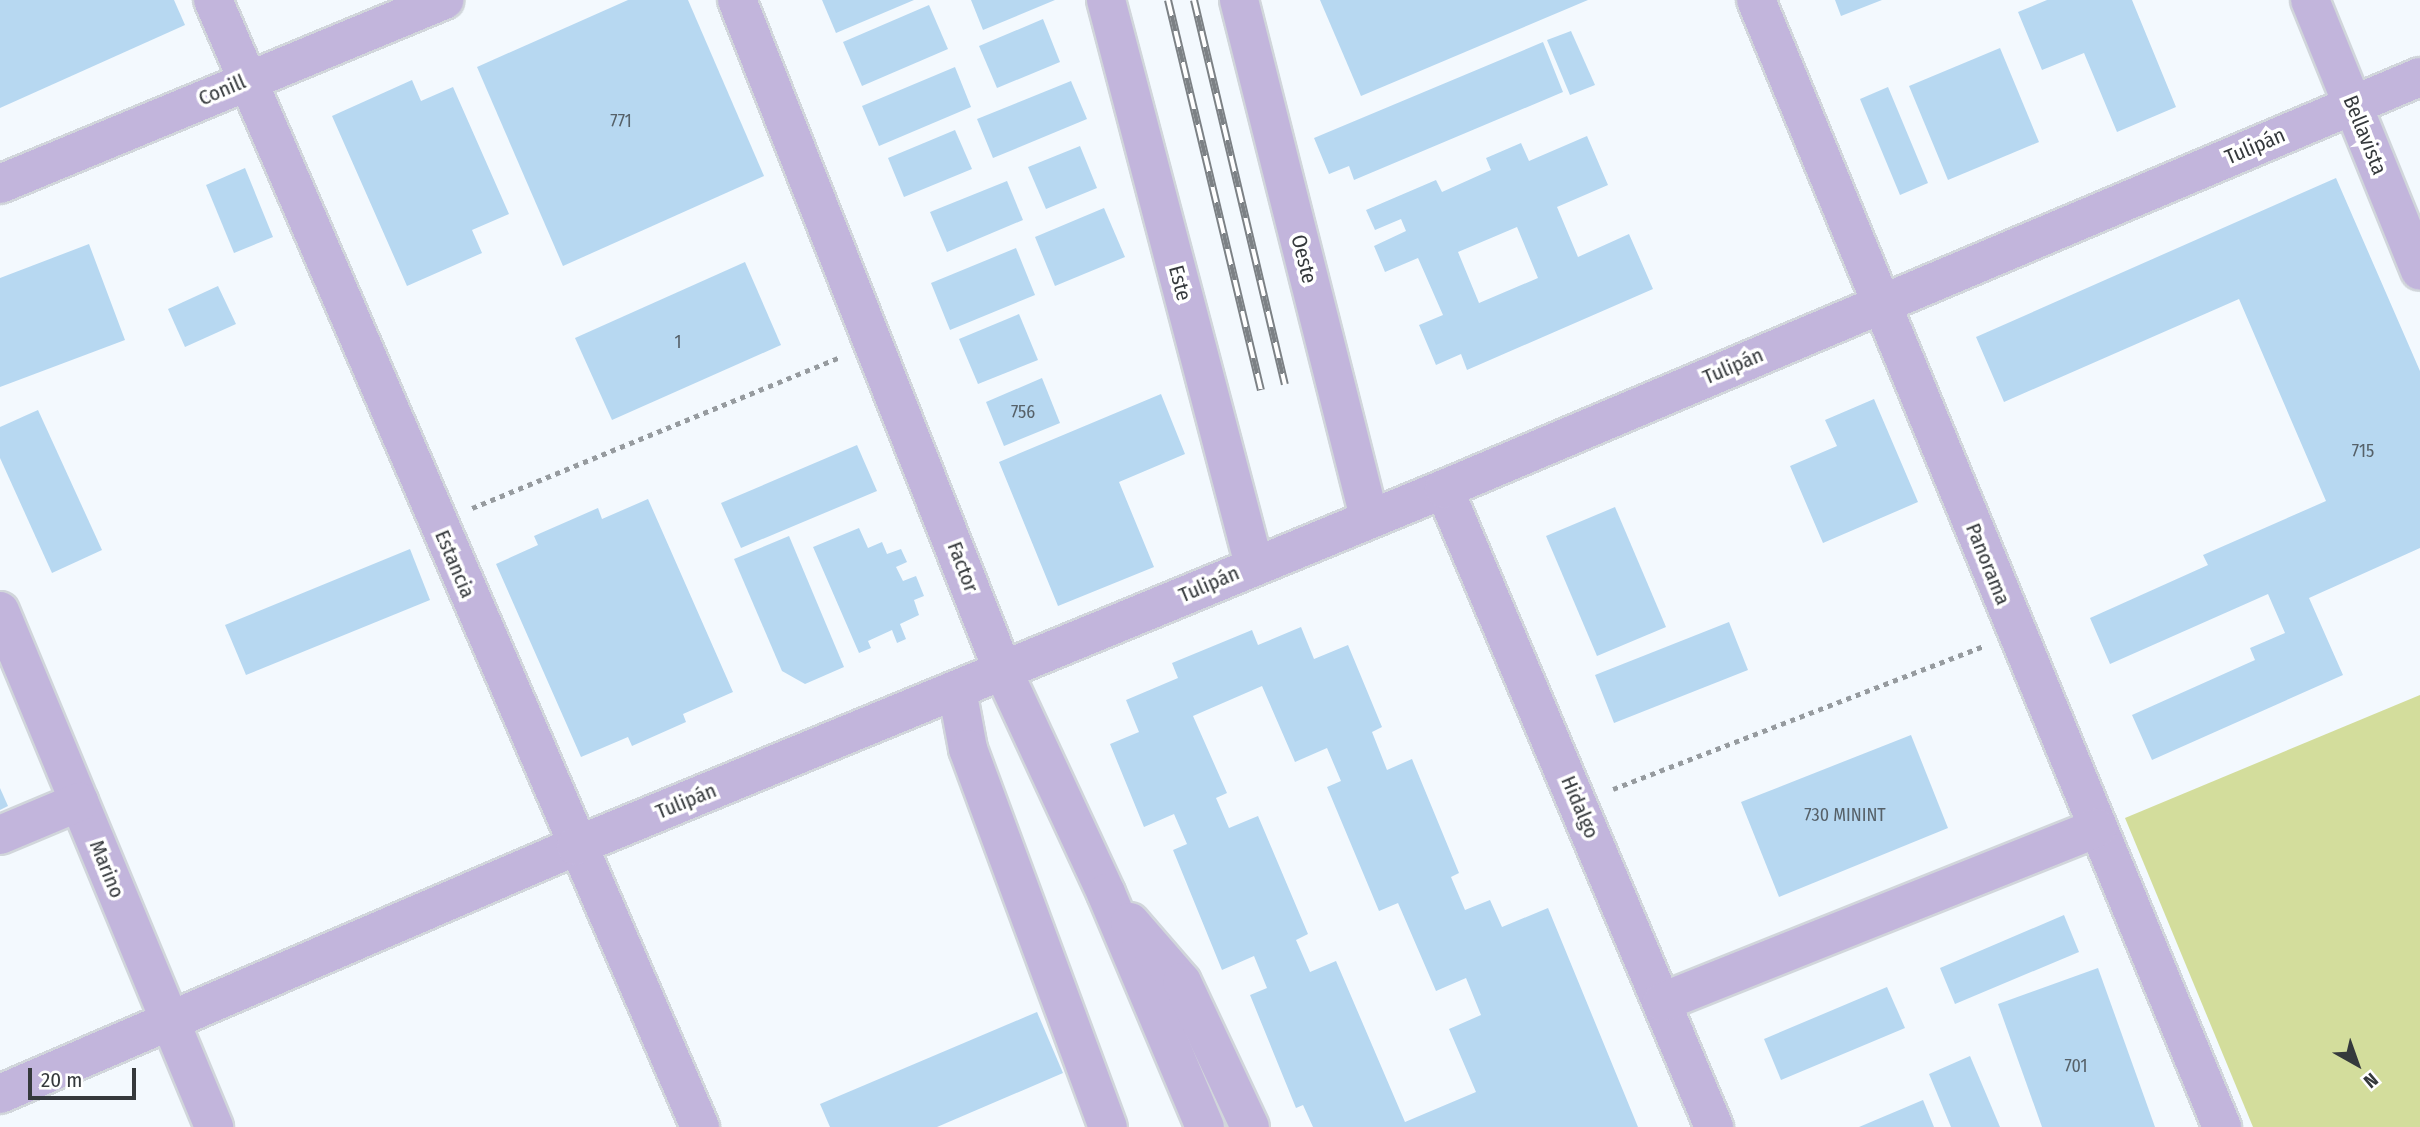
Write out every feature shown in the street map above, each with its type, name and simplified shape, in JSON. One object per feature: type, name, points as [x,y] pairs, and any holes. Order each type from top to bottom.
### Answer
[{"type":"street","name":"Estancia","points":[[213,0],[576,846],[700,1127]]},
{"type":"street","name":"Conill","points":[[0,184],[444,0]]},
{"type":"street","name":"Factor","points":[[737,0],[876,342],[1003,671],[1106,892],[1205,1127]]},
{"type":"street","name":"Este","points":[[1106,0],[1254,565]]},
{"type":"street","name":"Oeste","points":[[1240,0],[1369,517]]},
{"type":"street","name":"Panorama","points":[[1756,0],[2222,1127]]},
{"type":"street","name":"Bellavista","points":[[2310,0],[2420,271]]},
{"type":"street","name":"Tulipán","points":[[0,1094],[170,1024],[576,846],[1369,517],[1444,489],[2420,77]]},
{"type":"street","name":"Hidalgo","points":[[1444,489],[1714,1127]]},
{"type":"street","name":"Marino","points":[[0,611],[215,1127]]},
{"type":"street","points":[[957,690],[968,749],[1108,1127]]},
{"type":"street","points":[[0,835],[79,802]]},
{"type":"street","points":[[1662,1002],[2098,828]]},
{"type":"street","points":[[1106,892],[1182,982],[1250,1127]]},
{"type":"path","points":[[437,522],[876,342]]},
{"type":"path","points":[[1578,803],[2017,634]]},
{"type":"green space","points":[[2420,695],[2420,1127],[2253,1127],[2125,818]]},
{"type":"building","points":[[0,0],[174,0],[185,25],[0,108]]},
{"type":"building","points":[[628,0],[688,0],[764,176],[563,266],[477,67]]},
{"type":"building","points":[[822,0],[914,0],[836,33]]},
{"type":"building","points":[[971,0],[1055,0],[983,30]]},
{"type":"building","points":[[1320,0],[1588,0],[1361,96]]},
{"type":"building","points":[[1835,0],[1882,0],[1841,16]]},
{"type":"building","points":[[2047,0],[2132,0],[2176,107],[2117,132],[2084,53],[2042,70],[2018,12]]},
{"type":"building","points":[[929,5],[948,49],[862,86],[843,42]]},
{"type":"building","points":[[1043,19],[1060,62],[997,88],[979,46]]},
{"type":"building","points":[[1571,31],[1595,85],[1570,95],[1547,40]]},
{"type":"building","points":[[1543,42],[1563,92],[1354,180],[1349,166],[1329,174],[1314,138]]},
{"type":"building","points":[[2000,48],[2039,142],[1948,180],[1909,86]]},
{"type":"building","points":[[955,67],[971,107],[879,146],[862,106]]},
{"type":"building","points":[[412,80],[421,101],[453,87],[509,214],[472,230],[482,253],[407,286],[332,116]]},
{"type":"building","points":[[1071,81],[1087,119],[993,158],[977,119]]},
{"type":"building","points":[[1888,87],[1928,183],[1900,195],[1860,99]]},
{"type":"building","points":[[955,130],[972,169],[904,197],[888,158]]},
{"type":"building","points":[[1587,136],[1608,185],[1557,207],[1578,257],[1629,234],[1653,289],[1467,370],[1461,354],[1436,365],[1419,325],[1443,315],[1418,258],[1385,272],[1374,246],[1406,231],[1401,219],[1375,230],[1366,210],[1436,180],[1442,192],[1491,170],[1486,158],[1521,143],[1529,161]],"holes":[[[1517,227],[1538,278],[1479,303],[1458,252]]]},
{"type":"building","points":[[1080,146],[1097,188],[1046,209],[1028,167]]},
{"type":"building","points":[[245,168],[273,237],[234,253],[206,185]]},
{"type":"building","points":[[2336,178],[2420,371],[2420,548],[2309,598],[2343,675],[2152,760],[2132,715],[2255,660],[2250,648],[2285,633],[2268,594],[2110,664],[2090,618],[2208,565],[2203,555],[2326,501],[2239,299],[2004,402],[1976,337]]},
{"type":"building","points":[[1007,181],[1023,220],[947,252],[930,212]]},
{"type":"building","points":[[1104,208],[1125,257],[1055,286],[1035,237]]},
{"type":"building","points":[[89,244],[125,340],[0,387],[0,278]]},
{"type":"building","points":[[1016,248],[1035,295],[950,330],[931,283]]},
{"type":"building","points":[[745,262],[781,345],[612,420],[575,338]]},
{"type":"building","points":[[218,286],[236,324],[185,347],[168,309]]},
{"type":"building","points":[[1019,314],[1038,360],[978,384],[959,339]]},
{"type":"building","points":[[1042,378],[1060,423],[1004,446],[986,402]]},
{"type":"building","points":[[1161,394],[1185,454],[1119,482],[1154,567],[1058,606],[999,462]]},
{"type":"building","points":[[1874,399],[1918,502],[1823,543],[1790,466],[1837,446],[1825,420]]},
{"type":"building","points":[[38,410],[102,550],[52,573],[0,458],[0,427]]},
{"type":"building","points":[[857,445],[877,491],[741,548],[721,503]]},
{"type":"building","points":[[648,499],[733,692],[683,714],[686,722],[632,746],[628,737],[581,757],[496,564],[538,545],[534,536],[598,508],[602,519]]},
{"type":"building","points":[[1615,507],[1666,627],[1597,656],[1546,536]]},
{"type":"building","points":[[859,528],[868,548],[882,542],[887,554],[901,549],[907,562],[896,567],[903,581],[916,576],[924,596],[914,600],[919,615],[900,624],[906,639],[897,643],[892,630],[868,641],[871,648],[859,653],[813,547]]},
{"type":"building","points":[[789,536],[844,667],[805,684],[782,671],[734,559]]},
{"type":"building","points":[[410,549],[430,600],[246,675],[225,625]]},
{"type":"building","points":[[1729,622],[1748,670],[1614,723],[1595,675]]},
{"type":"building","points":[[1301,627],[1314,659],[1348,645],[1382,727],[1372,732],[1387,770],[1412,759],[1459,873],[1451,877],[1465,910],[1490,900],[1502,927],[1548,908],[1638,1127],[1313,1127],[1303,1105],[1296,1108],[1250,995],[1267,988],[1254,956],[1222,970],[1173,850],[1187,844],[1174,814],[1144,827],[1110,744],[1139,732],[1126,700],[1178,678],[1172,663],[1252,630],[1258,645]],"holes":[[[1262,686],[1295,762],[1327,748],[1341,781],[1327,787],[1379,911],[1398,903],[1436,991],[1466,978],[1481,1015],[1449,1029],[1476,1092],[1405,1122],[1336,961],[1310,972],[1296,940],[1308,934],[1258,816],[1229,828],[1216,798],[1227,793],[1193,716]]]},
{"type":"building","points":[[1911,735],[1948,828],[1779,897],[1741,802]]},
{"type":"building","points":[[0,788],[8,806],[0,810]]},
{"type":"building","points":[[2064,915],[2079,952],[1955,1004],[1940,968]]},
{"type":"building","points":[[2098,968],[2155,1127],[2042,1127],[1998,1004]]},
{"type":"building","points":[[1887,987],[1905,1028],[1781,1080],[1764,1039]]},
{"type":"building","points":[[1037,1012],[1063,1073],[937,1127],[830,1127],[820,1104]]},
{"type":"building","points":[[1970,1056],[2000,1127],[1951,1127],[1929,1074]]},
{"type":"building","points":[[1923,1100],[1934,1127],[1859,1127]]},
{"type":"railway","points":[[1168,0],[1261,390]]},
{"type":"railway","points":[[1194,0],[1285,384]]}]
